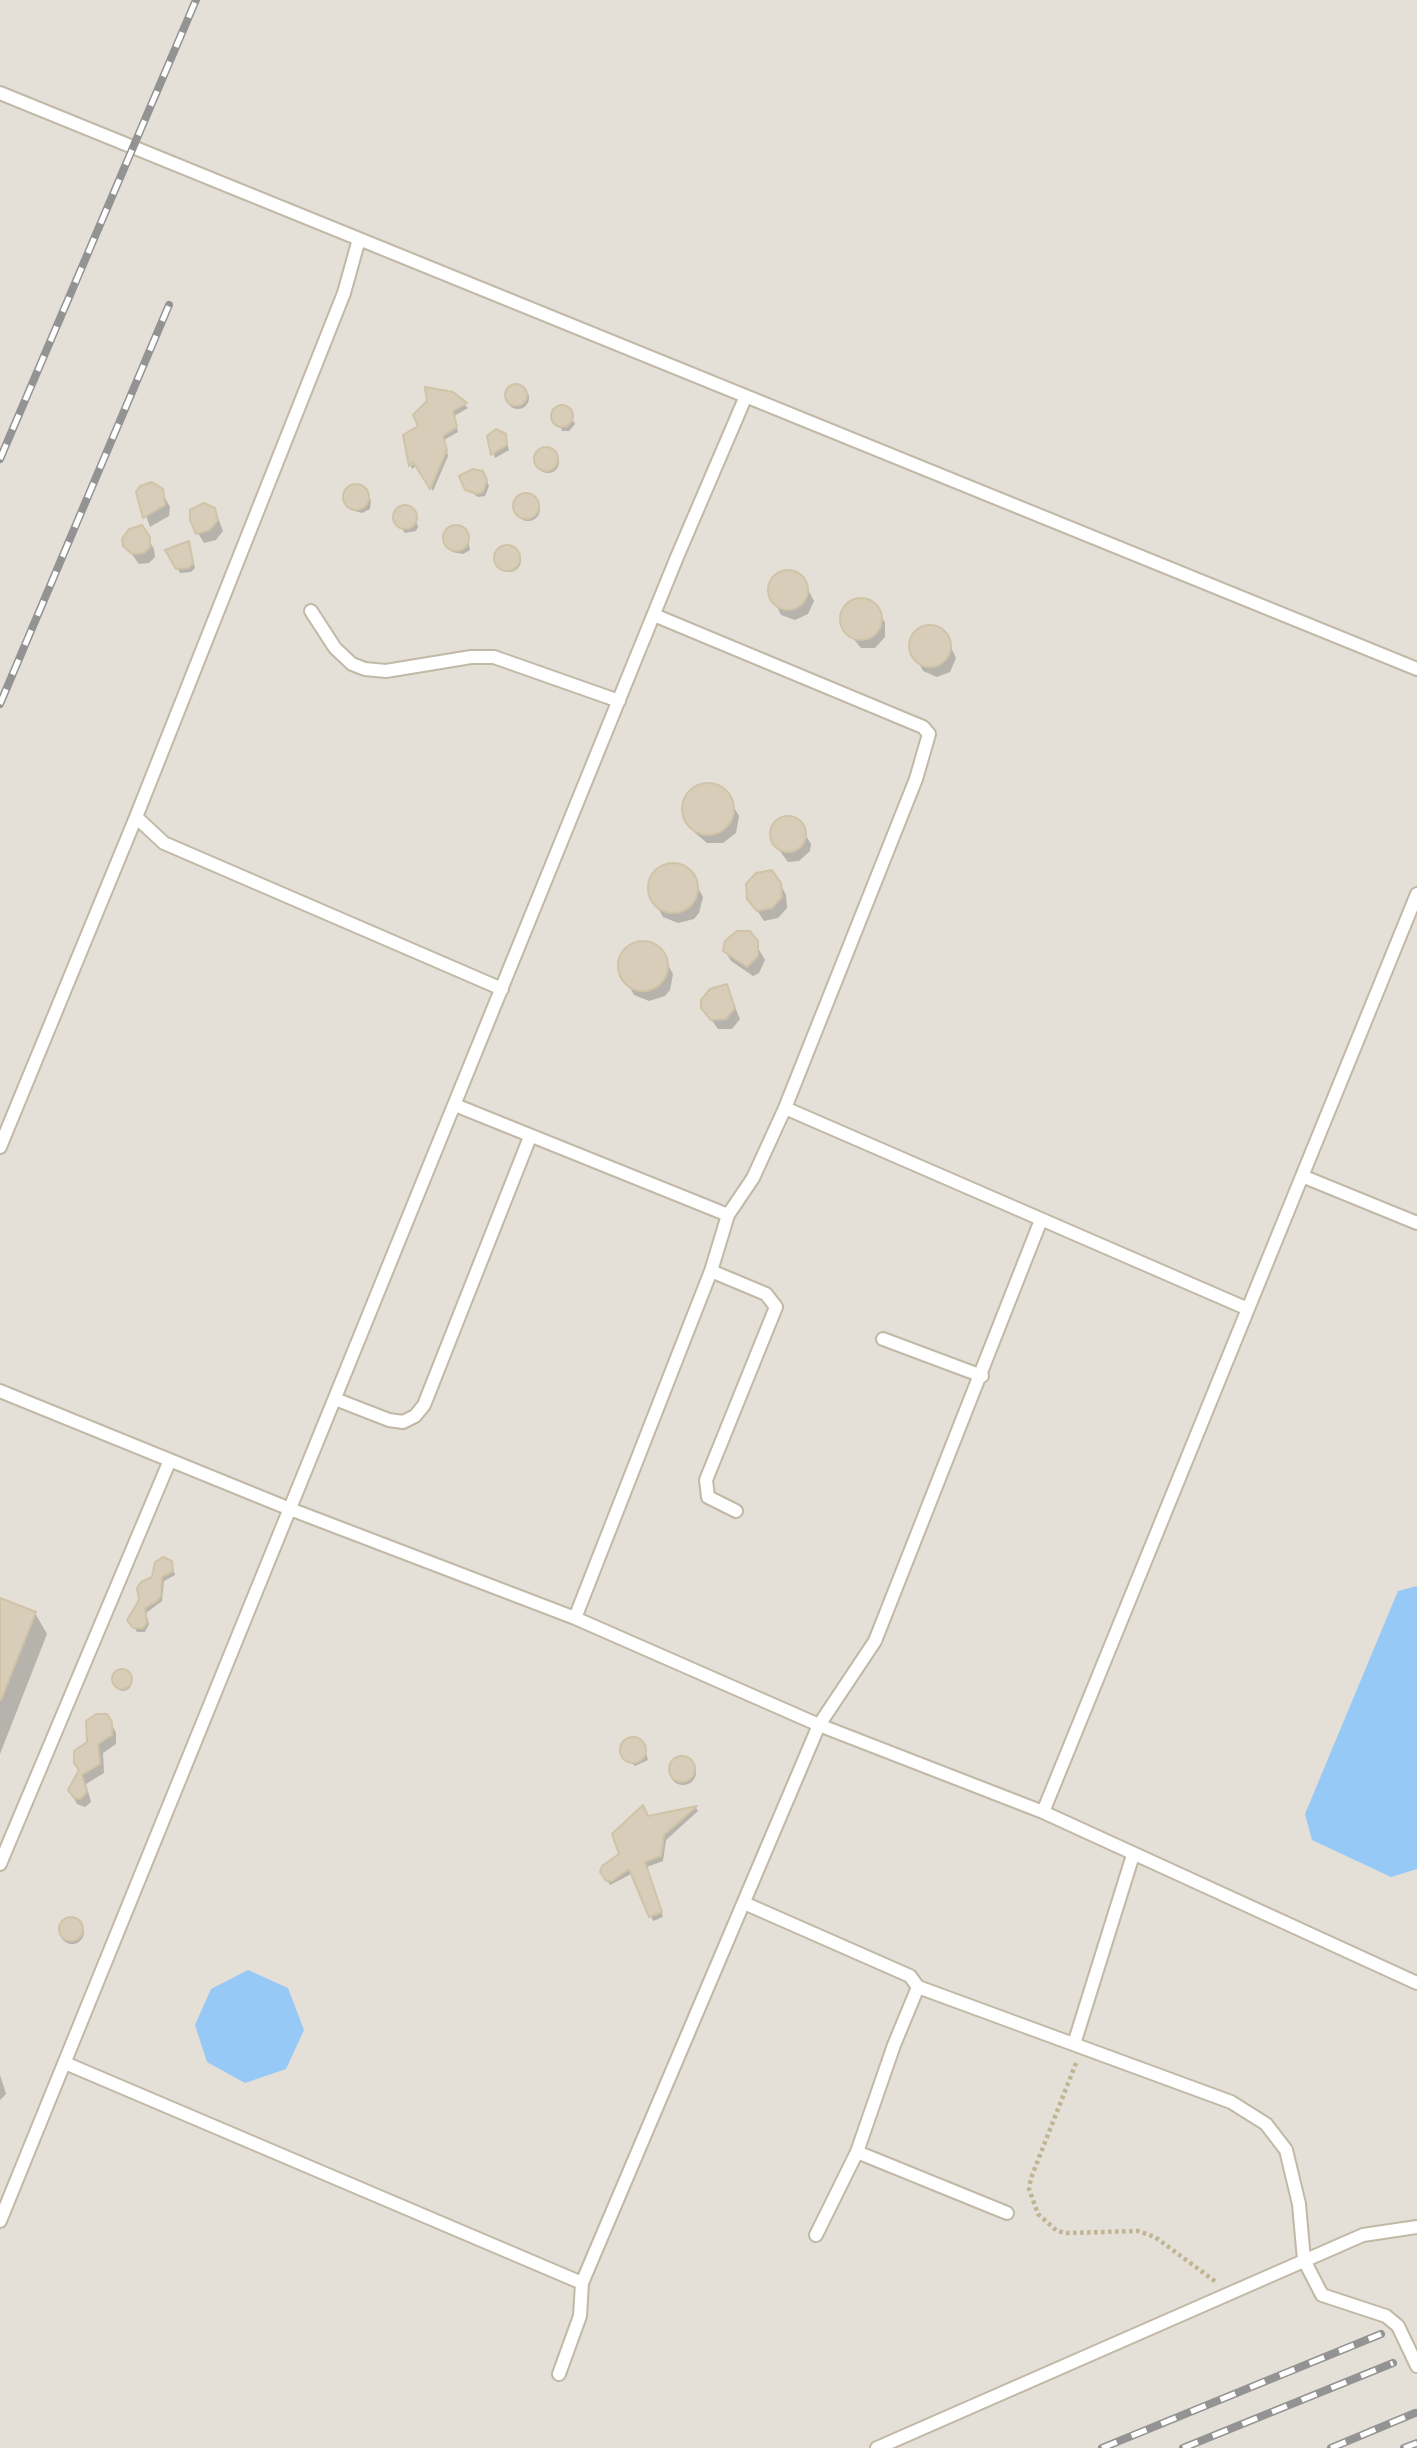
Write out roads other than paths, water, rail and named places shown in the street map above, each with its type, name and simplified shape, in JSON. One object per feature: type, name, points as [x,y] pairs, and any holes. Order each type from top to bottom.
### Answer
[{"type":"lane","points":[[0,93],[1417,669]]},
{"type":"lane","points":[[0,1147],[136,817],[344,293],[359,239]]},
{"type":"lane","points":[[0,2221],[654,615],[746,396]]},
{"type":"lane","points":[[311,611],[335,648],[352,664],[365,669],[386,671],[471,657],[494,657],[619,701]]},
{"type":"lane","points":[[575,1618],[711,1271],[728,1215],[753,1178],[785,1108],[911,792],[929,734],[923,727],[654,615]]},
{"type":"lane","points":[[136,817],[164,843],[502,989]]},
{"type":"lane","points":[[1043,1812],[1417,894]]},
{"type":"lane","points":[[455,1105],[728,1215]]},
{"type":"lane","points":[[785,1108],[1248,1309]]},
{"type":"lane","points":[[335,1399],[403,1422],[420,1410],[530,1137]]},
{"type":"lane","points":[[1302,1176],[1417,1223]]},
{"type":"lane","points":[[559,2374],[580,2316],[582,2284],[819,1725],[875,1641],[982,1376],[1041,1220]]},
{"type":"lane","points":[[711,1271],[766,1294],[776,1307],[706,1480],[708,1497],[736,1511]]},
{"type":"lane","points":[[883,1339],[982,1376]]},
{"type":"lane","points":[[0,1391],[290,1509],[575,1618],[819,1725],[1043,1812],[1417,1983]]},
{"type":"lane","points":[[0,1864],[170,1460]]},
{"type":"lane","points":[[1074,2044],[1133,1855]]},
{"type":"lane","points":[[744,1903],[910,1976],[918,1987],[1231,2102],[1266,2124],[1286,2150],[1299,2204],[1304,2260],[1322,2295],[1387,2316],[1398,2326],[1417,2366]]},
{"type":"lane","points":[[816,2235],[857,2152],[894,2045],[918,1987]]},
{"type":"lane","points":[[65,2063],[582,2284]]},
{"type":"lane","points":[[857,2152],[1007,2213]]},
{"type":"lane","points":[[877,2448],[1363,2235],[1417,2227]]},
{"type":"water","points":[[1417,1586],[1417,1869],[1391,1877],[1312,1840],[1305,1814],[1398,1591]]},
{"type":"water","points":[[248,1970],[288,1988],[304,2030],[286,2069],[245,2083],[207,2062],[195,2025],[211,1989]]},
{"type":"railway","points":[[0,459],[196,0]]},
{"type":"railway","points":[[0,704],[169,305]]},
{"type":"railway","points":[[1102,2448],[1381,2334]]},
{"type":"railway","points":[[1183,2448],[1393,2363]]},
{"type":"railway","points":[[1331,2448],[1415,2413]]},
{"type":"railway","points":[[1404,2448],[1417,2443]]}]
